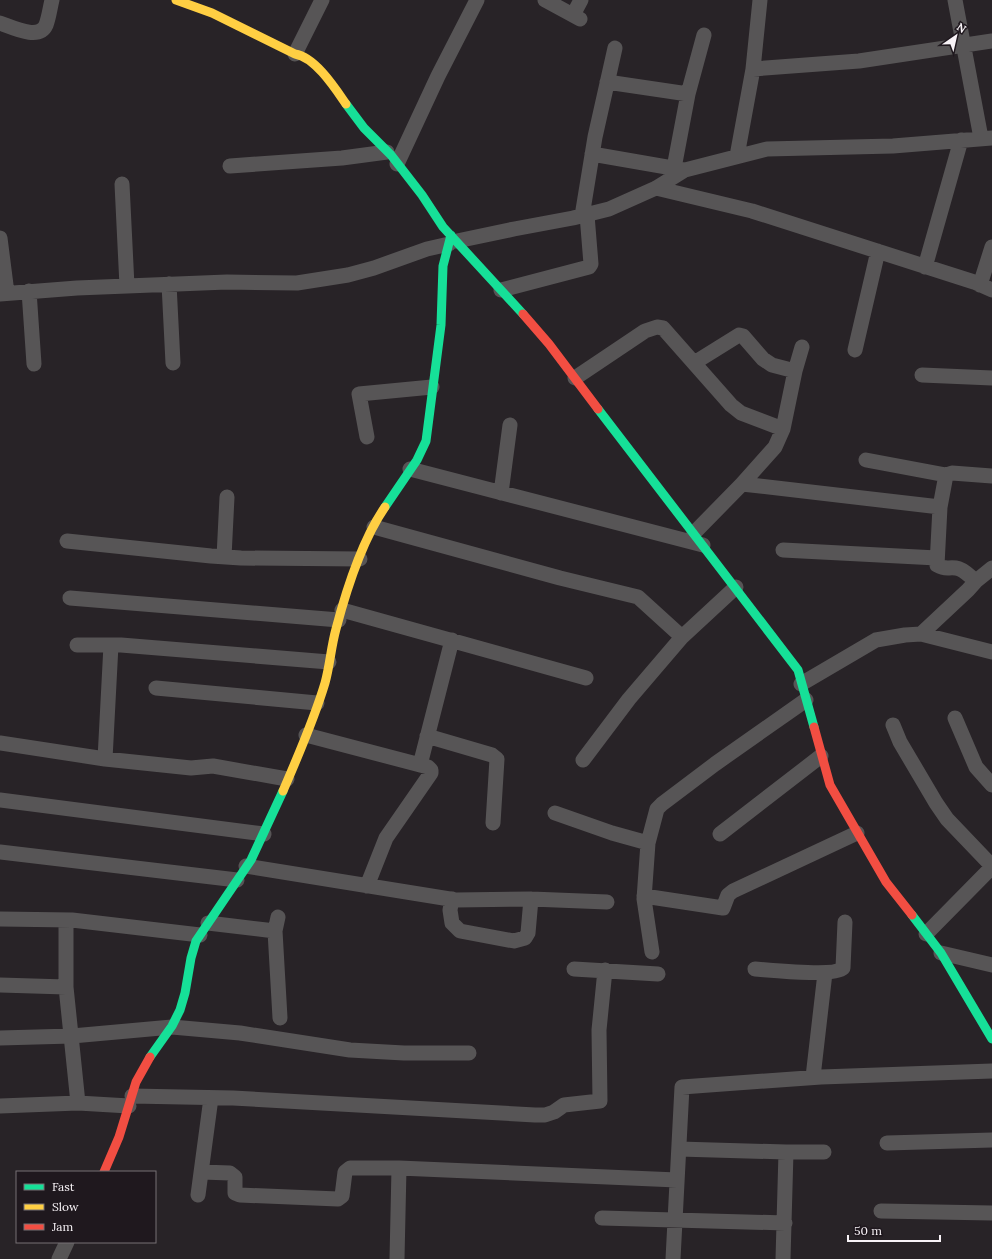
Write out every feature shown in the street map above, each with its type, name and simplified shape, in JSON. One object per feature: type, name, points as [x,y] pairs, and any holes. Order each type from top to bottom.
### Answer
[{"type":"main road","points":[[176,0],[212,13],[295,54],[304,55],[325,75],[364,128],[387,152],[422,195],[452,240],[501,290],[549,344],[798,670],[830,785],[886,882],[941,953],[992,1039]]},
{"type":"main road","points":[[104,1171],[113,1154],[141,1073],[172,1027],[181,1007],[192,952],[204,929],[246,866],[264,834],[306,735],[325,682],[352,577],[383,510],[417,460],[426,441],[441,325],[442,266],[452,240]]},
{"type":"street","points":[[0,24],[34,33],[43,30],[52,0]]},
{"type":"street","points":[[295,54],[322,0]]},
{"type":"street","points":[[397,164],[438,76],[477,0]]},
{"type":"street","points":[[545,0],[576,17],[581,0]]},
{"type":"street","points":[[737,156],[753,69],[760,0]]},
{"type":"street","points":[[592,154],[680,169],[767,149],[893,146],[986,138],[964,46],[955,0]]},
{"type":"street","points":[[0,238],[3,294],[29,291],[169,284],[227,282],[297,283],[318,281],[374,268],[452,240],[585,215],[609,209],[656,188],[680,169],[688,94],[704,35]]},
{"type":"street","points":[[753,69],[859,61],[992,41]]},
{"type":"street","points":[[501,290],[589,267],[592,264],[585,215],[592,154],[615,48]]},
{"type":"street","points":[[607,82],[688,94]]},
{"type":"street","points":[[926,267],[960,140]]},
{"type":"street","points":[[230,166],[342,158],[387,152]]},
{"type":"street","points":[[122,184],[127,286]]},
{"type":"street","points":[[656,188],[752,211],[986,287],[992,247]]},
{"type":"street","points":[[856,350],[878,251]]},
{"type":"street","points":[[169,284],[173,363]]},
{"type":"street","points":[[29,291],[34,364]]},
{"type":"street","points":[[575,378],[645,330],[657,326],[662,328],[731,405],[741,413],[783,429]]},
{"type":"street","points":[[694,363],[739,335],[743,336],[763,359],[772,365],[794,371]]},
{"type":"street","points":[[694,533],[742,484],[775,447],[783,429],[794,371],[802,347]]},
{"type":"street","points":[[922,375],[992,378]]},
{"type":"street","points":[[367,437],[359,394],[432,387]]},
{"type":"street","points":[[501,493],[510,425]]},
{"type":"street","points":[[866,460],[946,475],[952,473],[992,476]]},
{"type":"street","points":[[410,469],[703,545]]},
{"type":"street","points":[[946,475],[940,507],[937,565],[943,569],[958,568],[976,581]]},
{"type":"street","points":[[742,484],[940,507]]},
{"type":"street","points":[[224,557],[227,497]]},
{"type":"street","points":[[374,528],[560,578],[638,597],[682,637]]},
{"type":"street","points":[[67,541],[224,557],[360,559]]},
{"type":"street","points":[[783,550],[937,558]]},
{"type":"street","points":[[921,634],[976,581],[992,568]]},
{"type":"street","points":[[583,760],[628,699],[682,637],[736,588]]},
{"type":"street","points":[[70,598],[341,615],[452,640],[586,678]]},
{"type":"street","points":[[801,684],[876,640],[921,634],[992,652]]},
{"type":"street","points":[[420,765],[452,640]]},
{"type":"street","points":[[76,645],[110,645],[329,662]]},
{"type":"street","points":[[105,760],[110,645]]},
{"type":"street","points":[[156,688],[317,703]]},
{"type":"street","points":[[652,952],[644,896],[648,843],[657,809],[715,764],[806,700]]},
{"type":"street","points":[[956,718],[976,767],[992,785]]},
{"type":"street","points":[[893,725],[900,742],[947,819],[992,866],[926,934]]},
{"type":"street","points":[[306,735],[428,767],[431,770],[432,773],[386,838],[367,886]]},
{"type":"street","points":[[428,736],[492,755],[497,758],[493,823]]},
{"type":"street","points":[[0,743],[105,760],[191,768],[213,766],[287,779]]},
{"type":"street","points":[[720,834],[821,756]]},
{"type":"street","points":[[0,800],[264,834]]},
{"type":"street","points":[[554,813],[612,833],[648,843]]},
{"type":"street","points":[[644,896],[723,908],[728,895],[733,891],[857,833]]},
{"type":"street","points":[[0,852],[237,880]]},
{"type":"street","points":[[246,866],[452,899],[531,899],[607,902]]},
{"type":"street","points":[[452,899],[450,910],[452,923],[460,931],[514,941],[525,938],[528,933],[531,899]]},
{"type":"street","points":[[0,919],[66,920],[204,929],[276,924],[280,1018]]},
{"type":"street","points":[[66,920],[66,987],[78,1103]]},
{"type":"street","points":[[754,968],[825,973],[841,971],[843,968],[845,922]]},
{"type":"street","points":[[941,953],[992,965]]},
{"type":"street","points":[[574,968],[658,974]]},
{"type":"street","points":[[0,1106],[211,1098],[545,1115],[554,1112],[564,1105],[600,1101],[599,1030],[604,970]]},
{"type":"street","points":[[813,1077],[825,973]]},
{"type":"street","points":[[0,985],[66,987]]},
{"type":"street","points":[[0,1038],[72,1036],[172,1027],[240,1033],[350,1050],[404,1053],[469,1053]]},
{"type":"street","points":[[673,1259],[682,1087],[813,1077],[992,1071]]},
{"type":"street","points":[[198,1195],[211,1098]]},
{"type":"street","points":[[887,1143],[992,1140]]},
{"type":"street","points":[[679,1149],[824,1152]]},
{"type":"street","points":[[783,1259],[786,1152]]},
{"type":"street","points":[[202,1172],[230,1173],[235,1177],[236,1193],[240,1195],[338,1199],[342,1196],[345,1172],[350,1168],[400,1168],[677,1180]]},
{"type":"street","points":[[397,1259],[400,1168]]},
{"type":"street","points":[[881,1211],[992,1213]]},
{"type":"street","points":[[602,1218],[785,1223]]},
{"type":"street","points":[[59,1259],[67,1243]]},
{"type":"traffic: fast","points":[[346,104],[364,128],[391,155],[422,195],[443,227],[523,314]]},
{"type":"traffic: fast","points":[[385,507],[417,460],[426,441],[441,325],[443,266],[451,235]]},
{"type":"traffic: fast","points":[[598,409],[798,670],[814,727]]},
{"type":"traffic: fast","points":[[150,1057],[172,1026],[180,1010],[196,941],[251,860],[283,791]]},
{"type":"traffic: fast","points":[[912,915],[941,953],[992,1039]]},
{"type":"traffic: slow","points":[[176,0],[212,13],[295,54],[302,56],[324,74],[346,104]]},
{"type":"traffic: slow","points":[[283,791],[306,738],[321,697],[327,676],[336,629],[350,582],[369,534],[385,507]]},
{"type":"traffic: jam","points":[[523,314],[549,344],[598,409]]},
{"type":"traffic: jam","points":[[814,727],[830,785],[886,882],[912,915]]},
{"type":"traffic: jam","points":[[104,1171],[119,1137],[136,1082],[150,1057]]}]
